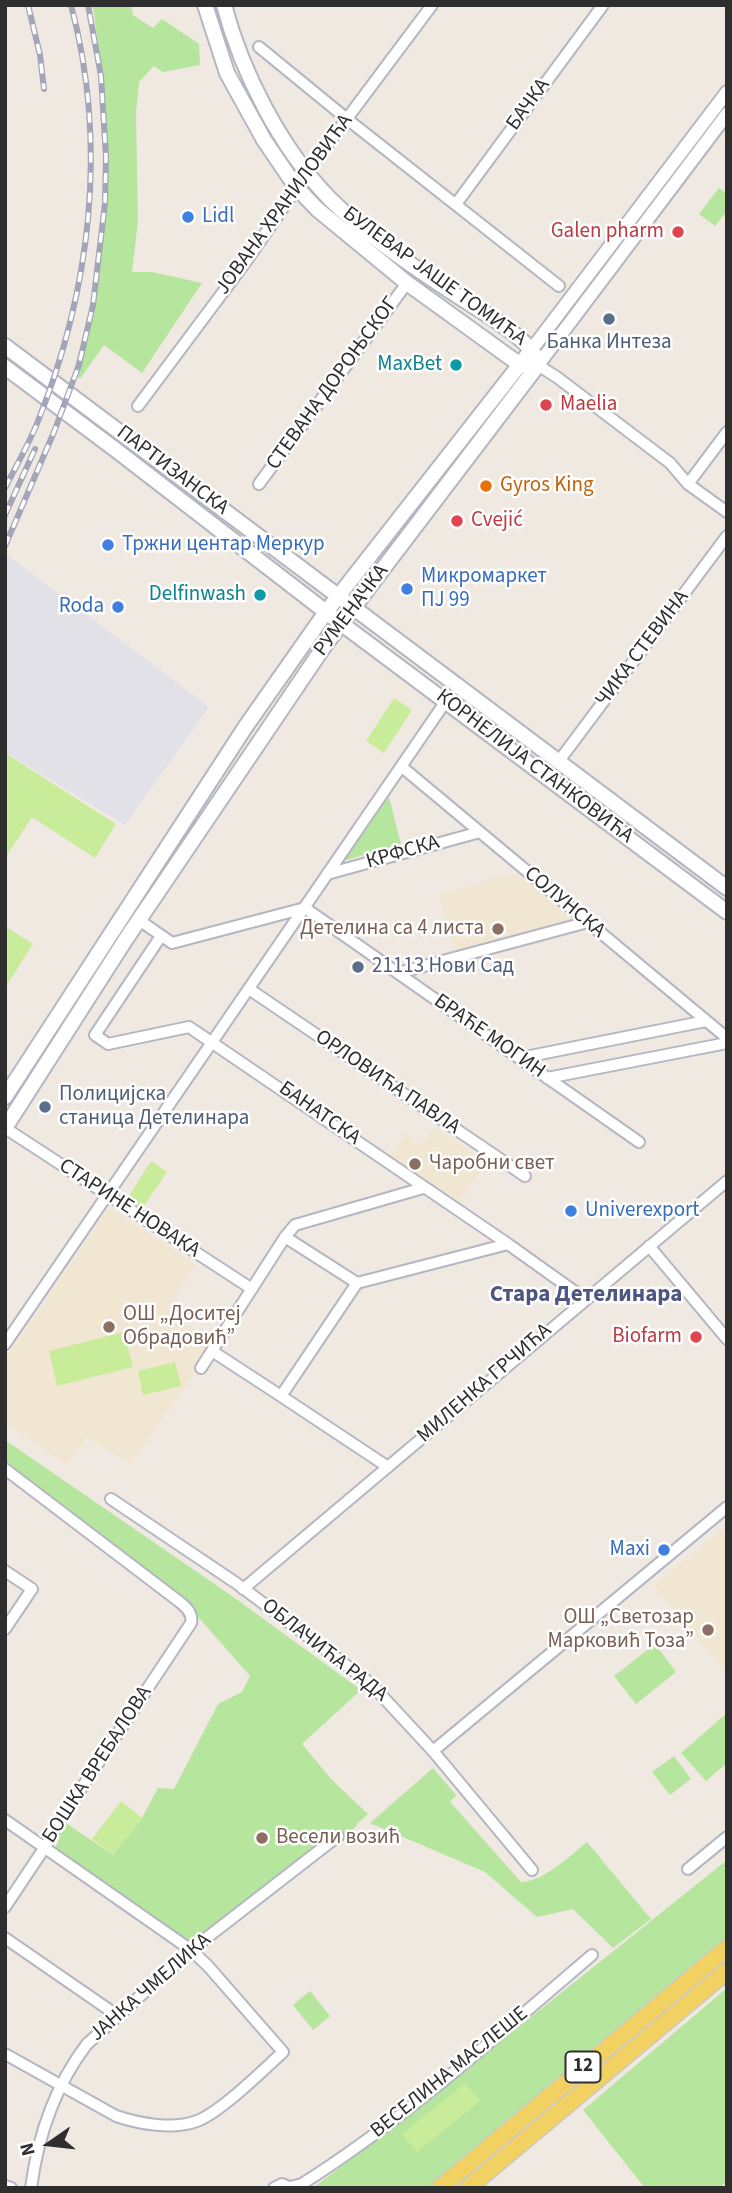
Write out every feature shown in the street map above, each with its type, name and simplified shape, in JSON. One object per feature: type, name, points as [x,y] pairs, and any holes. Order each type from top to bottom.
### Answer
[{"type":"main road","name":"БУЛЕВАР ЈАШЕ ТОМИЋА","points":[[205,5],[227,74],[264,141],[296,187],[317,209],[407,284],[519,363],[526,366],[538,365],[531,349],[419,270],[341,209],[307,172],[267,110],[247,72],[224,5]]},
{"type":"main road","name":"ПАРТИЗАНСКА","points":[[5,346],[354,608]]},
{"type":"main road","name":"РУМЕНАЧКА","points":[[5,1097],[229,751],[326,612],[531,349]]},
{"type":"main road","name":"РУМЕНАЧКА","points":[[5,1128],[139,920],[341,623],[538,365]]},
{"type":"main road","name":"ПАРТИЗАНСКА","points":[[5,367],[341,623]]},
{"type":"main road","name":"КОРНЕЛИЈА СТАНКОВИЋА","points":[[354,608],[727,888]]},
{"type":"main road","name":"КОРНЕЛИЈА СТАНКОВИЋА","points":[[341,623],[727,912]]},
{"type":"main road","name":"12","points":[[440,2188],[727,1948]]},
{"type":"main road","name":"12","points":[[468,2188],[727,1971]]},
{"type":"street","name":"ЈОВАНА ХРАНИЛОВИЋА","points":[[138,405],[432,5]]},
{"type":"street","name":"БАЧКА","points":[[456,204],[603,5]]},
{"type":"street","points":[[260,47],[559,286]]},
{"type":"street","name":"РУМЕНАЧКА","points":[[531,349],[727,92]]},
{"type":"street","name":"РУМЕНАЧКА","points":[[538,365],[727,114]]},
{"type":"street","name":"СТЕВАНА ДОРОЊСКОГ","points":[[259,484],[407,284]]},
{"type":"street","points":[[538,365],[670,463],[688,484],[727,512]]},
{"type":"street","points":[[688,484],[727,432]]},
{"type":"street","name":"ЧИКА СТЕВИНА","points":[[559,761],[727,536]]},
{"type":"street","points":[[5,1344],[446,701]]},
{"type":"street","name":"СОЛУНСКА","points":[[401,766],[727,1041]]},
{"type":"street","name":"КРФСКА","points":[[327,874],[480,832]]},
{"type":"street","points":[[139,920],[172,943],[305,908]]},
{"type":"street","name":"БРАЋЕ МОГИН","points":[[305,908],[639,1142]]},
{"type":"street","points":[[398,973],[588,922]]},
{"type":"street","name":"БАНАТСКА","points":[[161,936],[95,1035],[108,1044],[189,1027],[508,1244],[584,1299]]},
{"type":"street","name":"ОРЛОВИЋА ПАВЛА","points":[[249,989],[525,1176]]},
{"type":"street","points":[[520,1058],[706,1021]]},
{"type":"street","points":[[547,1078],[727,1041]]},
{"type":"street","name":"СТАРИНЕ НОВАКА","points":[[5,1128],[252,1289]]},
{"type":"street","name":"МИЛЕНКА ГРЧИЋА","points":[[243,1589],[727,1181]]},
{"type":"street","points":[[201,1368],[295,1225],[423,1188]]},
{"type":"street","points":[[285,1237],[357,1283]]},
{"type":"street","points":[[281,1396],[357,1283],[508,1244]]},
{"type":"street","points":[[649,1246],[727,1339]]},
{"type":"street","points":[[212,1351],[388,1467]]},
{"type":"street","name":"БОШКА ВРЕБАЛОВА","points":[[5,1469],[181,1603],[190,1612],[191,1623],[5,1907]]},
{"type":"street","name":"ОБЛАЧИЋА РАДА","points":[[111,1499],[243,1589],[370,1682],[433,1751],[532,1870]]},
{"type":"street","points":[[433,1751],[727,1507]]},
{"type":"street","points":[[5,1571],[32,1589],[5,1629]]},
{"type":"street","points":[[5,1820],[191,1950],[283,2052],[223,2104],[199,2120],[184,2124],[134,2122],[116,2116],[5,2054]]},
{"type":"street","name":"ЈАНКА ЧМЕЛИКА","points":[[32,2188],[35,2157],[48,2115],[60,2085],[87,2043],[191,1950],[338,1836]]},
{"type":"street","points":[[688,1869],[727,1837]]},
{"type":"street","points":[[5,1938],[118,2015]]},
{"type":"street","name":"ВЕСЕЛИНА МАСЛЕШЕ","points":[[295,2187],[341,2159],[396,2119],[592,1955]]},
{"type":"street","points":[[274,2188],[280,2185],[295,2187]]},
{"type":"street","points":[[5,2186],[11,2188]]},
{"type":"shaded area","points":[[5,553],[209,707],[125,825],[5,752]]},
{"type":"shaded area","points":[[516,873],[574,921],[455,953],[439,894]]},
{"type":"shaded area","points":[[434,1127],[487,1162],[457,1206],[433,1190],[435,1187],[388,1159],[405,1134],[422,1145]]},
{"type":"shaded area","name":"ОШ „Доситеј Обрадовић”","points":[[109,1208],[196,1265],[167,1310],[215,1345],[131,1464],[87,1437],[67,1465],[5,1422],[5,1360]]},
{"type":"shaded area","name":"ОШ „Светозар Марковић Тоза”","points":[[727,1525],[727,1674],[654,1585]]},
{"type":"green space","points":[[93,5],[131,5],[133,15],[153,28],[162,19],[199,44],[200,65],[163,72],[154,66],[139,82],[136,112],[138,221],[132,272],[152,272],[202,283],[142,373],[104,345],[80,379],[73,373],[92,305],[106,203],[108,157],[106,106]]},
{"type":"green space","points":[[719,188],[727,194],[727,211],[715,226],[699,214]]},
{"type":"green space","points":[[394,698],[412,710],[384,753],[366,741]]},
{"type":"green space","points":[[5,753],[116,824],[95,858],[32,817],[5,858]]},
{"type":"green space","points":[[389,797],[401,844],[343,861]]},
{"type":"green space","points":[[5,926],[33,944],[5,988]]},
{"type":"green space","points":[[151,1161],[167,1172],[142,1209],[127,1199]]},
{"type":"green space","points":[[124,1332],[133,1367],[57,1386],[49,1351]]},
{"type":"green space","points":[[175,1362],[181,1386],[143,1395],[138,1371]]},
{"type":"green space","points":[[5,1440],[232,1596],[361,1690],[302,1744],[332,1780],[368,1814],[346,1839],[191,1950],[53,1853],[66,1823],[113,1855],[142,1818],[158,1788],[174,1789],[218,1704],[242,1692],[250,1676],[193,1611],[5,1469]]},
{"type":"green space","points":[[655,1644],[676,1672],[636,1704],[614,1676]]},
{"type":"green space","points":[[727,1713],[727,1763],[706,1781],[681,1753]]},
{"type":"green space","points":[[674,1756],[691,1779],[670,1795],[652,1772]]},
{"type":"green space","points":[[433,1768],[456,1795],[450,1802],[521,1882],[547,1873],[587,1842],[651,1919],[613,1948],[573,1909],[537,1917],[485,1872],[370,1823]]},
{"type":"green space","points":[[121,1801],[142,1818],[113,1855],[92,1839]]},
{"type":"green space","points":[[727,1860],[727,1943],[435,2188],[313,2188],[410,2114]]},
{"type":"green space","points":[[727,1988],[727,2181],[719,2188],[645,2188],[583,2110]]},
{"type":"green space","points":[[310,1991],[330,2016],[313,2030],[293,2005]]},
{"type":"green space","points":[[465,2083],[480,2101],[417,2152],[402,2134]]},
{"type":"railway","points":[[28,5],[40,55],[44,89]]},
{"type":"railway","points":[[5,488],[34,430],[56,371],[71,320],[81,268],[91,163],[89,110],[71,5]]},
{"type":"railway","points":[[5,546],[54,432],[79,365],[93,305],[105,203],[106,157],[101,76],[88,5]]},
{"type":"railway","points":[[5,515],[35,449]]},
{"type":"place","name":"Lidl","points":[[188,217]]},
{"type":"place","name":"Galen pharm","points":[[678,232]]},
{"type":"place","name":"Банка Интеза","points":[[609,319]]},
{"type":"place","name":"MaxBet","points":[[456,365]]},
{"type":"place","name":"Maelia","points":[[546,405]]},
{"type":"place","name":"Gyros King","points":[[486,486]]},
{"type":"place","name":"Cvejić","points":[[457,521]]},
{"type":"place","name":"Тржни центар Меркур","points":[[108,545]]},
{"type":"place","name":"Микромаркет ПЈ 99","points":[[407,589]]},
{"type":"place","name":"Delfinwash","points":[[260,595]]},
{"type":"place","name":"Roda","points":[[118,607]]},
{"type":"place","name":"Детелина са 4 листа","points":[[498,929]]},
{"type":"place","name":"21113 Нови Сад","points":[[358,967]]},
{"type":"place","name":"Полицијска станица Детелинара","points":[[45,1107]]},
{"type":"place","name":"Чаробни свет","points":[[415,1164]]},
{"type":"place","name":"Univerexport","points":[[571,1211]]},
{"type":"place","name":"ОШ „Доситеј Обрадовић”","points":[[109,1327]]},
{"type":"place","name":"Biofarm","points":[[696,1337]]},
{"type":"place","name":"Maxi","points":[[664,1550]]},
{"type":"place","name":"ОШ „Светозар Марковић Тоза”","points":[[708,1630]]},
{"type":"place","name":"Весели возић","points":[[262,1838]]},
{"type":"district","name":"Стара Детелинара","points":[[586,1296]]}]
